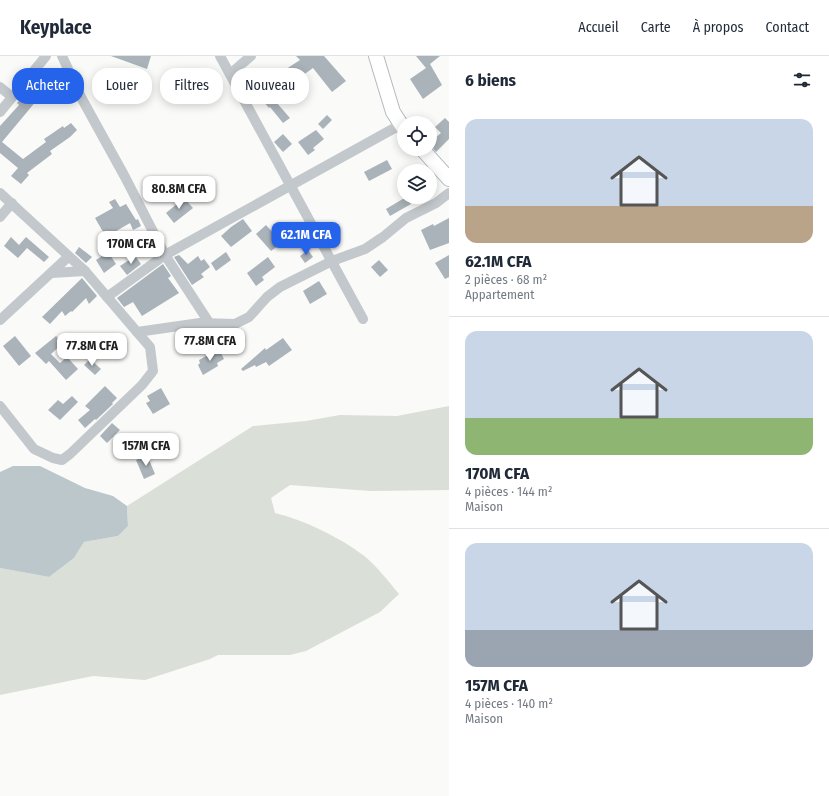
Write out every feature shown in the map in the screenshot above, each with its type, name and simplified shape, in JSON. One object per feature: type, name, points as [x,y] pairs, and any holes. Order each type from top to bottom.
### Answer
[{"type":"street","points":[[36,68],[46,56]]},
{"type":"street","points":[[62,56],[82,99],[125,177],[164,255],[210,324]]},
{"type":"street","points":[[220,56],[363,319]]},
{"type":"street","points":[[230,74],[250,56]]},
{"type":"street","points":[[376,56],[393,112],[397,119]]},
{"type":"street","points":[[0,87],[12,97],[0,112]]},
{"type":"street","points":[[107,297],[164,255],[397,130]]},
{"type":"street","points":[[428,156],[449,179]]},
{"type":"street","points":[[0,193],[85,271],[150,347],[153,371],[142,385],[62,460],[53,458],[34,449],[0,406]]},
{"type":"street","points":[[137,332],[200,323],[235,324],[249,317],[267,297],[280,288],[332,261],[365,249],[383,237],[406,218],[449,194]]},
{"type":"street","points":[[0,217],[12,203]]},
{"type":"street","points":[[0,320],[68,257]]},
{"type":"street","points":[[52,272],[85,271]]},
{"type":"shaded area","points":[[449,406],[449,490],[371,491],[290,485],[271,498],[275,513],[298,520],[332,536],[354,548],[377,568],[399,594],[380,612],[306,651],[290,655],[218,655],[145,680],[93,676],[0,695],[0,568],[49,577],[74,558],[84,542],[118,536],[128,526],[127,506],[253,426],[306,421],[340,415],[397,416]]},
{"type":"shaded area","points":[[13,466],[40,466],[85,488],[113,496],[127,506],[128,526],[118,536],[84,542],[74,558],[49,577],[0,568],[0,472]]},
{"type":"building","points":[[111,56],[151,56],[147,68]]},
{"type":"building","points":[[296,56],[324,56],[346,81],[332,92],[313,68],[309,71],[309,68],[288,68],[300,60]]},
{"type":"building","points":[[416,56],[440,56],[430,64],[442,85],[423,99],[410,79],[426,68]]},
{"type":"building","points":[[18,104],[34,104],[2,142],[23,159],[46,142],[44,139],[63,126],[64,128],[71,123],[77,130],[70,137],[50,151],[52,154],[27,173],[29,175],[21,184],[11,176],[18,168],[0,153],[0,126],[19,105]]},
{"type":"building","points":[[265,104],[278,104],[290,118],[283,123],[270,107],[269,108]]},
{"type":"building","points":[[327,115],[332,120],[323,129],[318,124]]},
{"type":"building","points":[[445,118],[449,122],[449,139],[437,151],[437,136],[441,133],[437,129],[437,125]]},
{"type":"building","points":[[316,130],[324,139],[313,148],[315,150],[308,155],[298,142]]},
{"type":"building","points":[[283,134],[292,144],[283,152],[274,142]]},
{"type":"building","points":[[387,160],[392,169],[369,181],[364,172]]},
{"type":"building","points":[[184,198],[193,208],[174,223],[166,213]]},
{"type":"building","points":[[115,199],[120,207],[126,204],[136,220],[138,219],[141,226],[133,230],[130,223],[106,237],[95,218],[113,208],[109,202]]},
{"type":"building","points":[[397,202],[397,204],[411,204],[390,216],[386,209]]},
{"type":"building","points":[[449,218],[449,243],[430,250],[421,230],[433,224],[434,226]]},
{"type":"building","points":[[243,219],[252,231],[231,247],[221,236]]},
{"type":"building","points":[[266,225],[282,243],[271,251],[256,234]]},
{"type":"building","points":[[11,237],[19,245],[26,237],[49,257],[44,262],[27,248],[18,258],[4,246]]},
{"type":"building","points":[[79,247],[92,257],[86,263],[75,253]]},
{"type":"building","points":[[308,250],[313,257],[305,263],[300,256]]},
{"type":"building","points":[[108,252],[116,264],[104,273],[96,260]]},
{"type":"building","points":[[226,252],[231,260],[216,271],[211,263]]},
{"type":"building","points":[[179,255],[188,264],[198,256],[201,261],[204,259],[210,267],[201,274],[204,277],[192,285],[174,257]]},
{"type":"building","points":[[449,255],[449,277],[445,279],[435,263]]},
{"type":"building","points":[[135,256],[141,264],[127,275],[120,266]]},
{"type":"building","points":[[268,257],[275,267],[262,277],[264,280],[256,286],[247,273]]},
{"type":"building","points":[[379,260],[388,270],[380,277],[371,267]]},
{"type":"building","points":[[163,264],[171,276],[168,278],[179,293],[142,316],[133,302],[124,307],[117,298]]},
{"type":"building","points":[[82,278],[97,296],[89,304],[86,298],[72,312],[71,311],[65,316],[62,311],[50,324],[42,317]]},
{"type":"building","points":[[319,281],[327,294],[310,304],[303,291]]},
{"type":"building","points":[[15,336],[31,356],[19,366],[3,346]]},
{"type":"building","points":[[56,336],[63,343],[51,354],[60,363],[67,357],[78,369],[66,380],[49,361],[46,364],[35,353]]},
{"type":"building","points":[[283,338],[292,350],[269,366],[266,362],[256,367],[255,365],[243,371],[241,369],[265,348],[266,350]]},
{"type":"building","points":[[219,349],[224,359],[217,363],[218,366],[203,375],[198,365],[200,363],[199,360]]},
{"type":"building","points":[[90,359],[101,369],[95,375],[84,365]]},
{"type":"building","points":[[105,386],[117,398],[112,403],[113,404],[96,420],[95,419],[85,428],[78,420],[90,410],[85,406]]},
{"type":"building","points":[[161,388],[170,404],[153,414],[146,403],[150,401],[147,396]]},
{"type":"building","points":[[72,396],[78,402],[60,420],[48,410],[58,400],[63,404]]},
{"type":"building","points":[[112,423],[120,430],[107,443],[100,436]]},
{"type":"building","points":[[147,455],[155,474],[144,479],[136,460]]}]
